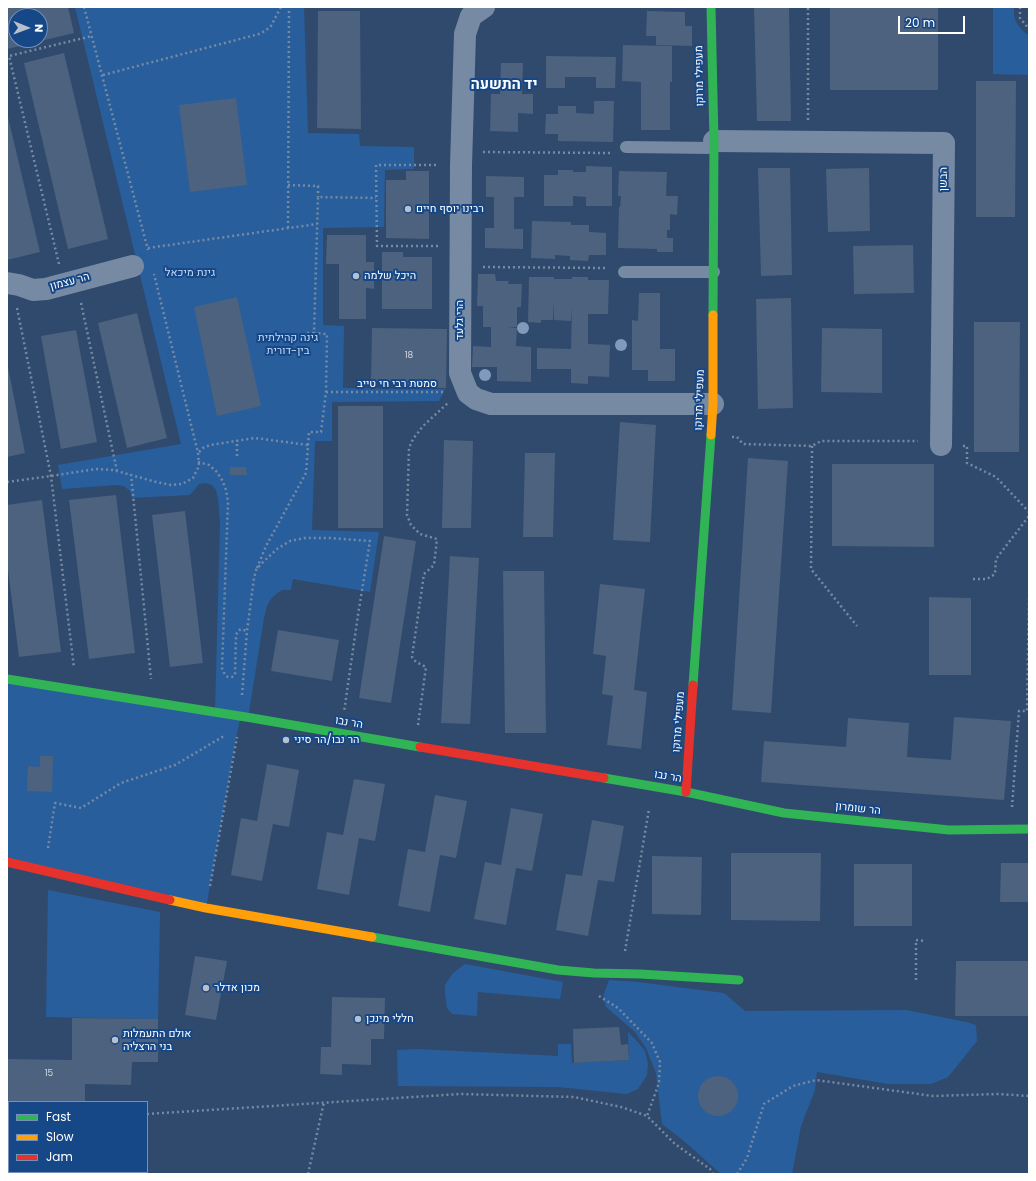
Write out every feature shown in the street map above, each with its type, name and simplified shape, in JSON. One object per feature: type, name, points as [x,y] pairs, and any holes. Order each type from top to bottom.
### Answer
[{"type":"street","name":"הרי גלעד","points":[[464,392],[460,373],[461,158],[465,34],[471,16],[484,7]]},
{"type":"street","name":"מעפילי מרוקו","points":[[686,792],[713,404],[714,144],[711,7]]},
{"type":"street","name":"הבשן","points":[[714,144],[808,142],[944,143],[941,444]]},
{"type":"street","name":"הר עצמון","points":[[10,284],[19,285],[33,290],[46,289],[145,263]]},
{"type":"street","points":[[464,392],[476,399],[491,404],[713,404]]},
{"type":"street","name":"הר נבו","points":[[7,679],[686,792]]},
{"type":"street","name":"הר שומרון","points":[[686,792],[784,813],[949,830],[1029,829]]},
{"type":"street","points":[[7,862],[206,908],[558,970],[572,972],[739,980]]},
{"type":"lane","points":[[626,147],[714,144]]},
{"type":"lane","points":[[624,272],[714,272]]},
{"type":"path","points":[[7,482],[96,469],[117,471],[171,485],[182,484],[193,478],[199,466],[198,453],[145,263],[148,248],[84,7]]},
{"type":"path","points":[[103,75],[259,34],[271,26],[281,7]]},
{"type":"path","points":[[288,228],[289,7]]},
{"type":"path","points":[[808,7],[808,142]]},
{"type":"path","points":[[1020,7],[1020,18],[1029,29]]},
{"type":"path","points":[[92,36],[9,56],[70,282],[117,471]]},
{"type":"path","points":[[624,272],[624,268],[461,257],[377,246],[376,165],[461,158],[626,153],[626,147]]},
{"type":"path","points":[[288,185],[318,186],[314,334]]},
{"type":"path","points":[[318,197],[376,198]]},
{"type":"path","points":[[148,248],[317,224]]},
{"type":"path","points":[[10,284],[51,476],[76,690]]},
{"type":"path","points":[[206,908],[241,717],[247,631],[256,570],[266,546],[306,473],[309,432],[321,432],[326,392],[328,334],[307,333]]},
{"type":"path","name":"סמטת רבי חי טייב","points":[[326,392],[464,392]]},
{"type":"path","points":[[416,746],[426,667],[416,662],[412,657],[424,574],[434,565],[437,539],[420,534],[411,526],[407,515],[409,448],[413,439],[423,426],[464,392]]},
{"type":"path","points":[[711,436],[737,437],[743,444],[812,446],[821,441],[967,446],[967,464],[996,477],[1029,512]]},
{"type":"path","points":[[198,453],[203,448],[210,445],[255,438],[308,445]]},
{"type":"path","points":[[236,456],[237,440]]},
{"type":"path","points":[[812,446],[811,569],[857,626]]},
{"type":"path","points":[[198,462],[209,465],[217,472],[226,490],[228,502],[222,668],[225,676],[232,678],[235,675],[236,635],[238,631],[247,631]]},
{"type":"path","points":[[131,474],[153,703]]},
{"type":"path","points":[[974,579],[987,579],[995,574],[996,559],[1029,516]]},
{"type":"path","points":[[256,570],[269,555],[290,541],[305,538],[330,538],[370,542],[341,734]]},
{"type":"path","points":[[1010,830],[1019,711],[1027,711],[1029,598]]},
{"type":"path","points":[[48,849],[55,803],[81,808],[121,783],[175,765],[238,728]]},
{"type":"path","points":[[621,974],[653,786]]},
{"type":"path","points":[[916,980],[916,940],[925,941]]},
{"type":"path","points":[[598,995],[618,1008],[652,1042],[660,1062],[659,1083],[648,1116]]},
{"type":"path","points":[[737,1174],[747,1158],[764,1104],[793,1086],[816,1080],[933,1096],[998,1094],[1029,1096]]},
{"type":"path","points":[[148,1114],[460,1094],[574,1097],[621,1107],[648,1116],[675,1144],[710,1169],[712,1174]]},
{"type":"path","points":[[308,1174],[324,1102]]},
{"type":"green space","points":[[75,7],[304,7],[308,133],[359,134],[360,146],[414,147],[414,169],[385,170],[384,227],[323,228],[323,325],[344,326],[343,388],[445,389],[439,401],[332,402],[332,441],[315,441],[312,530],[379,532],[370,592],[293,579],[291,590],[282,590],[276,594],[267,606],[248,718],[241,717],[238,728],[206,908],[7,862],[7,679],[215,712],[220,523],[216,490],[212,485],[206,483],[199,484],[190,495],[132,498],[130,491],[124,486],[117,485],[62,489],[58,465],[181,444]]},
{"type":"green space","points":[[993,7],[1014,7],[1016,22],[1029,36],[1029,75],[993,74]]},
{"type":"green space","points":[[48,890],[160,912],[158,1019],[46,1017]]},
{"type":"green space","points":[[465,964],[563,982],[560,999],[478,992],[477,1016],[452,1014],[447,1008],[445,985],[453,973]]},
{"type":"green space","points":[[609,980],[638,982],[724,993],[745,1011],[906,1010],[976,1025],[977,1041],[948,1077],[931,1084],[888,1084],[817,1072],[815,1090],[801,1126],[792,1174],[721,1174],[684,1141],[662,1124],[656,1073],[646,1048],[635,1032],[606,1007],[603,997]]},
{"type":"green space","points":[[628,1032],[645,1051],[648,1064],[647,1075],[638,1089],[627,1094],[558,1087],[398,1086],[397,1050],[417,1049],[558,1056],[558,1044],[571,1044],[572,1063],[629,1060]]},
{"type":"building","points":[[7,7],[68,7],[74,33],[48,39],[48,8],[8,8],[8,48],[11,48],[7,49]]},
{"type":"building","points":[[754,7],[789,7],[791,121],[757,121]]},
{"type":"building","points":[[830,7],[938,7],[938,90],[830,90]]},
{"type":"building","points":[[318,11],[360,11],[361,129],[317,128]]},
{"type":"building","points":[[647,11],[685,12],[685,26],[692,26],[692,46],[656,45],[656,36],[646,36]]},
{"type":"building","points":[[623,45],[672,46],[670,130],[641,130],[641,82],[622,81]]},
{"type":"building","points":[[64,53],[108,239],[68,249],[24,63]]},
{"type":"building","points":[[546,56],[616,57],[615,88],[596,88],[596,77],[565,77],[565,88],[546,88]]},
{"type":"building","points":[[501,63],[523,63],[522,94],[533,94],[533,114],[518,113],[518,132],[490,131],[491,94],[500,94]]},
{"type":"building","points":[[976,81],[1016,81],[1015,217],[976,217]]},
{"type":"building","points":[[236,98],[247,185],[190,192],[179,105]]},
{"type":"building","points":[[594,101],[614,101],[613,142],[558,141],[558,134],[545,134],[546,114],[558,114],[558,106],[576,106],[576,113],[594,114]]},
{"type":"building","points":[[7,113],[40,252],[7,260]]},
{"type":"building","points":[[586,166],[612,167],[612,206],[586,206],[586,197],[573,196],[573,206],[544,206],[544,175],[558,175],[558,170],[586,172]]},
{"type":"building","points":[[758,168],[790,168],[792,275],[761,276]]},
{"type":"building","points":[[869,168],[870,231],[828,232],[826,169]]},
{"type":"building","name":"רבינו יוסף חיים","points":[[406,171],[429,171],[429,239],[386,238],[386,180],[406,180]]},
{"type":"building","points":[[619,171],[667,172],[666,196],[678,196],[677,215],[670,214],[670,230],[667,230],[667,238],[673,238],[673,252],[657,252],[657,249],[618,248],[619,207],[621,196],[618,196]]},
{"type":"building","points":[[486,176],[524,177],[524,197],[514,197],[514,229],[523,229],[523,249],[485,248],[485,228],[494,228],[494,197],[486,197]]},
{"type":"building","points":[[532,221],[571,222],[571,225],[589,225],[589,232],[606,233],[606,255],[589,255],[588,261],[570,260],[570,256],[555,255],[555,259],[531,258]]},
{"type":"building","name":"היכל שלמה","points":[[327,235],[366,235],[366,262],[374,262],[374,289],[366,288],[366,319],[339,319],[339,264],[326,264]]},
{"type":"building","points":[[913,245],[914,293],[854,294],[853,246]]},
{"type":"building","points":[[382,252],[403,252],[403,257],[432,257],[432,309],[382,309]]},
{"type":"building","points":[[478,274],[495,274],[496,281],[509,281],[508,284],[522,284],[521,307],[517,307],[517,327],[508,328],[517,328],[516,346],[531,347],[531,382],[497,381],[497,367],[472,367],[473,346],[491,347],[491,327],[483,327],[483,306],[477,306]]},
{"type":"building","points":[[529,277],[572,279],[572,277],[588,277],[588,280],[609,280],[608,314],[588,314],[588,344],[610,345],[609,377],[588,376],[588,384],[571,383],[571,369],[537,369],[537,348],[571,349],[572,306],[571,321],[554,320],[554,300],[553,320],[541,320],[541,323],[528,322]]},
{"type":"building","points":[[639,293],[660,293],[660,349],[675,349],[675,381],[648,381],[648,370],[632,370],[632,320],[638,321]]},
{"type":"building","points":[[237,297],[261,406],[217,416],[194,307]]},
{"type":"building","points":[[791,298],[793,408],[758,409],[756,299]]},
{"type":"building","points":[[137,313],[167,438],[127,448],[98,323]]},
{"type":"building","points":[[974,322],[1020,322],[1019,452],[974,452]]},
{"type":"building","points":[[372,328],[447,329],[446,388],[396,387],[396,382],[371,382]]},
{"type":"building","points":[[822,328],[882,329],[882,393],[821,392]]},
{"type":"building","points":[[76,330],[97,442],[61,449],[41,336]]},
{"type":"building","points":[[7,362],[25,453],[7,457]]},
{"type":"building","points":[[338,406],[383,406],[383,528],[338,528]]},
{"type":"building","points":[[620,422],[656,425],[650,542],[613,540]]},
{"type":"building","points":[[444,440],[473,441],[471,528],[442,528]]},
{"type":"building","points":[[525,453],[555,453],[553,537],[523,537]]},
{"type":"building","points":[[748,458],[788,461],[771,713],[732,710]]},
{"type":"building","points":[[832,464],[934,464],[934,547],[832,546]]},
{"type":"building","points":[[230,467],[246,467],[247,475],[230,475]]},
{"type":"building","points":[[116,495],[135,653],[89,659],[69,500]]},
{"type":"building","points":[[42,500],[61,652],[19,657],[7,562],[7,505]]},
{"type":"building","points":[[185,511],[203,663],[170,667],[152,515]]},
{"type":"building","points":[[384,536],[416,541],[391,703],[359,698]]},
{"type":"building","points":[[450,556],[479,558],[470,724],[441,723]]},
{"type":"building","points":[[503,571],[544,571],[546,733],[505,733]]},
{"type":"building","points":[[600,584],[645,589],[634,690],[647,692],[641,749],[607,745],[613,696],[602,694],[606,656],[593,654]]},
{"type":"building","points":[[929,597],[971,598],[971,675],[929,675]]},
{"type":"building","points":[[278,630],[339,640],[332,681],[271,671]]},
{"type":"building","points":[[954,717],[1011,721],[1004,800],[761,782],[764,741],[846,747],[848,718],[909,723],[907,757],[951,760]]},
{"type":"building","points":[[40,756],[53,756],[52,792],[27,791],[28,766],[40,767]]},
{"type":"building","points":[[267,764],[299,770],[289,827],[273,824],[262,881],[231,875],[241,818],[257,821]]},
{"type":"building","points":[[354,779],[385,784],[375,841],[359,838],[349,895],[317,889],[327,832],[343,835]]},
{"type":"building","points":[[435,795],[467,801],[456,858],[440,855],[430,912],[398,906],[408,849],[425,852]]},
{"type":"building","points":[[511,808],[543,814],[532,871],[516,868],[506,925],[474,919],[485,862],[501,865]]},
{"type":"building","points":[[592,820],[624,826],[614,882],[598,880],[588,936],[556,930],[566,874],[582,876]]},
{"type":"building","points":[[731,853],[821,853],[820,921],[731,920]]},
{"type":"building","points":[[652,856],[702,857],[701,915],[652,914]]},
{"type":"building","points":[[1001,863],[1029,863],[1029,902],[1000,902]]},
{"type":"building","points":[[854,864],[912,864],[912,926],[854,926]]},
{"type":"building","name":"מכון אדלר","points":[[195,956],[227,961],[216,1020],[185,1015]]},
{"type":"building","points":[[956,961],[1029,961],[1029,1016],[955,1016]]},
{"type":"building","name":"חללי מינכן","points":[[332,997],[385,998],[384,1039],[371,1039],[371,1065],[342,1064],[342,1075],[320,1074],[321,1047],[331,1047]]},
{"type":"building","points":[[72,1018],[158,1019],[158,1062],[132,1062],[131,1085],[85,1084],[85,1101],[8,1101],[7,1104],[7,1059],[72,1060]]},
{"type":"building","points":[[619,1027],[621,1045],[628,1044],[629,1060],[574,1063],[573,1029]]},
{"type":"building","points":[[722,1076],[729,1079],[735,1085],[738,1096],[737,1104],[729,1113],[722,1116],[714,1116],[707,1113],[699,1104],[698,1092],[701,1085],[710,1077]]},
{"type":"traffic: fast","points":[[711,7],[714,141],[713,315]]},
{"type":"traffic: fast","points":[[693,685],[711,435]]},
{"type":"traffic: fast","points":[[7,679],[252,718],[420,747]]},
{"type":"traffic: fast","points":[[604,778],[686,792],[784,813],[949,830],[1029,829]]},
{"type":"traffic: fast","points":[[372,937],[558,970],[739,980]]},
{"type":"traffic: slow","points":[[711,435],[713,404],[713,315]]},
{"type":"traffic: slow","points":[[170,900],[206,908],[372,937]]},
{"type":"traffic: jam","points":[[686,792],[693,685]]},
{"type":"traffic: jam","points":[[420,747],[604,778]]},
{"type":"traffic: jam","points":[[7,862],[170,900]]},
{"type":"place","name":"רבינו יוסף חיים","points":[[408,209]]},
{"type":"place","name":"היכל שלמה","points":[[356,276]]},
{"type":"place","name":"הר נבו/הר סיני","points":[[286,740]]},
{"type":"place","name":"מכון אדלר","points":[[206,988]]},
{"type":"place","name":"חללי מינכן","points":[[358,1019]]},
{"type":"place","name":"אולם התעמלות בני הרצליה","points":[[115,1040]]},
{"type":"district","name":"יד התשעה","points":[[504,85]]},
{"type":"park label","name":"גינת מיכאל","points":[[190,273]]},
{"type":"park label","name":"גינה קהילתית בין-דורית","points":[[288,344]]}]
